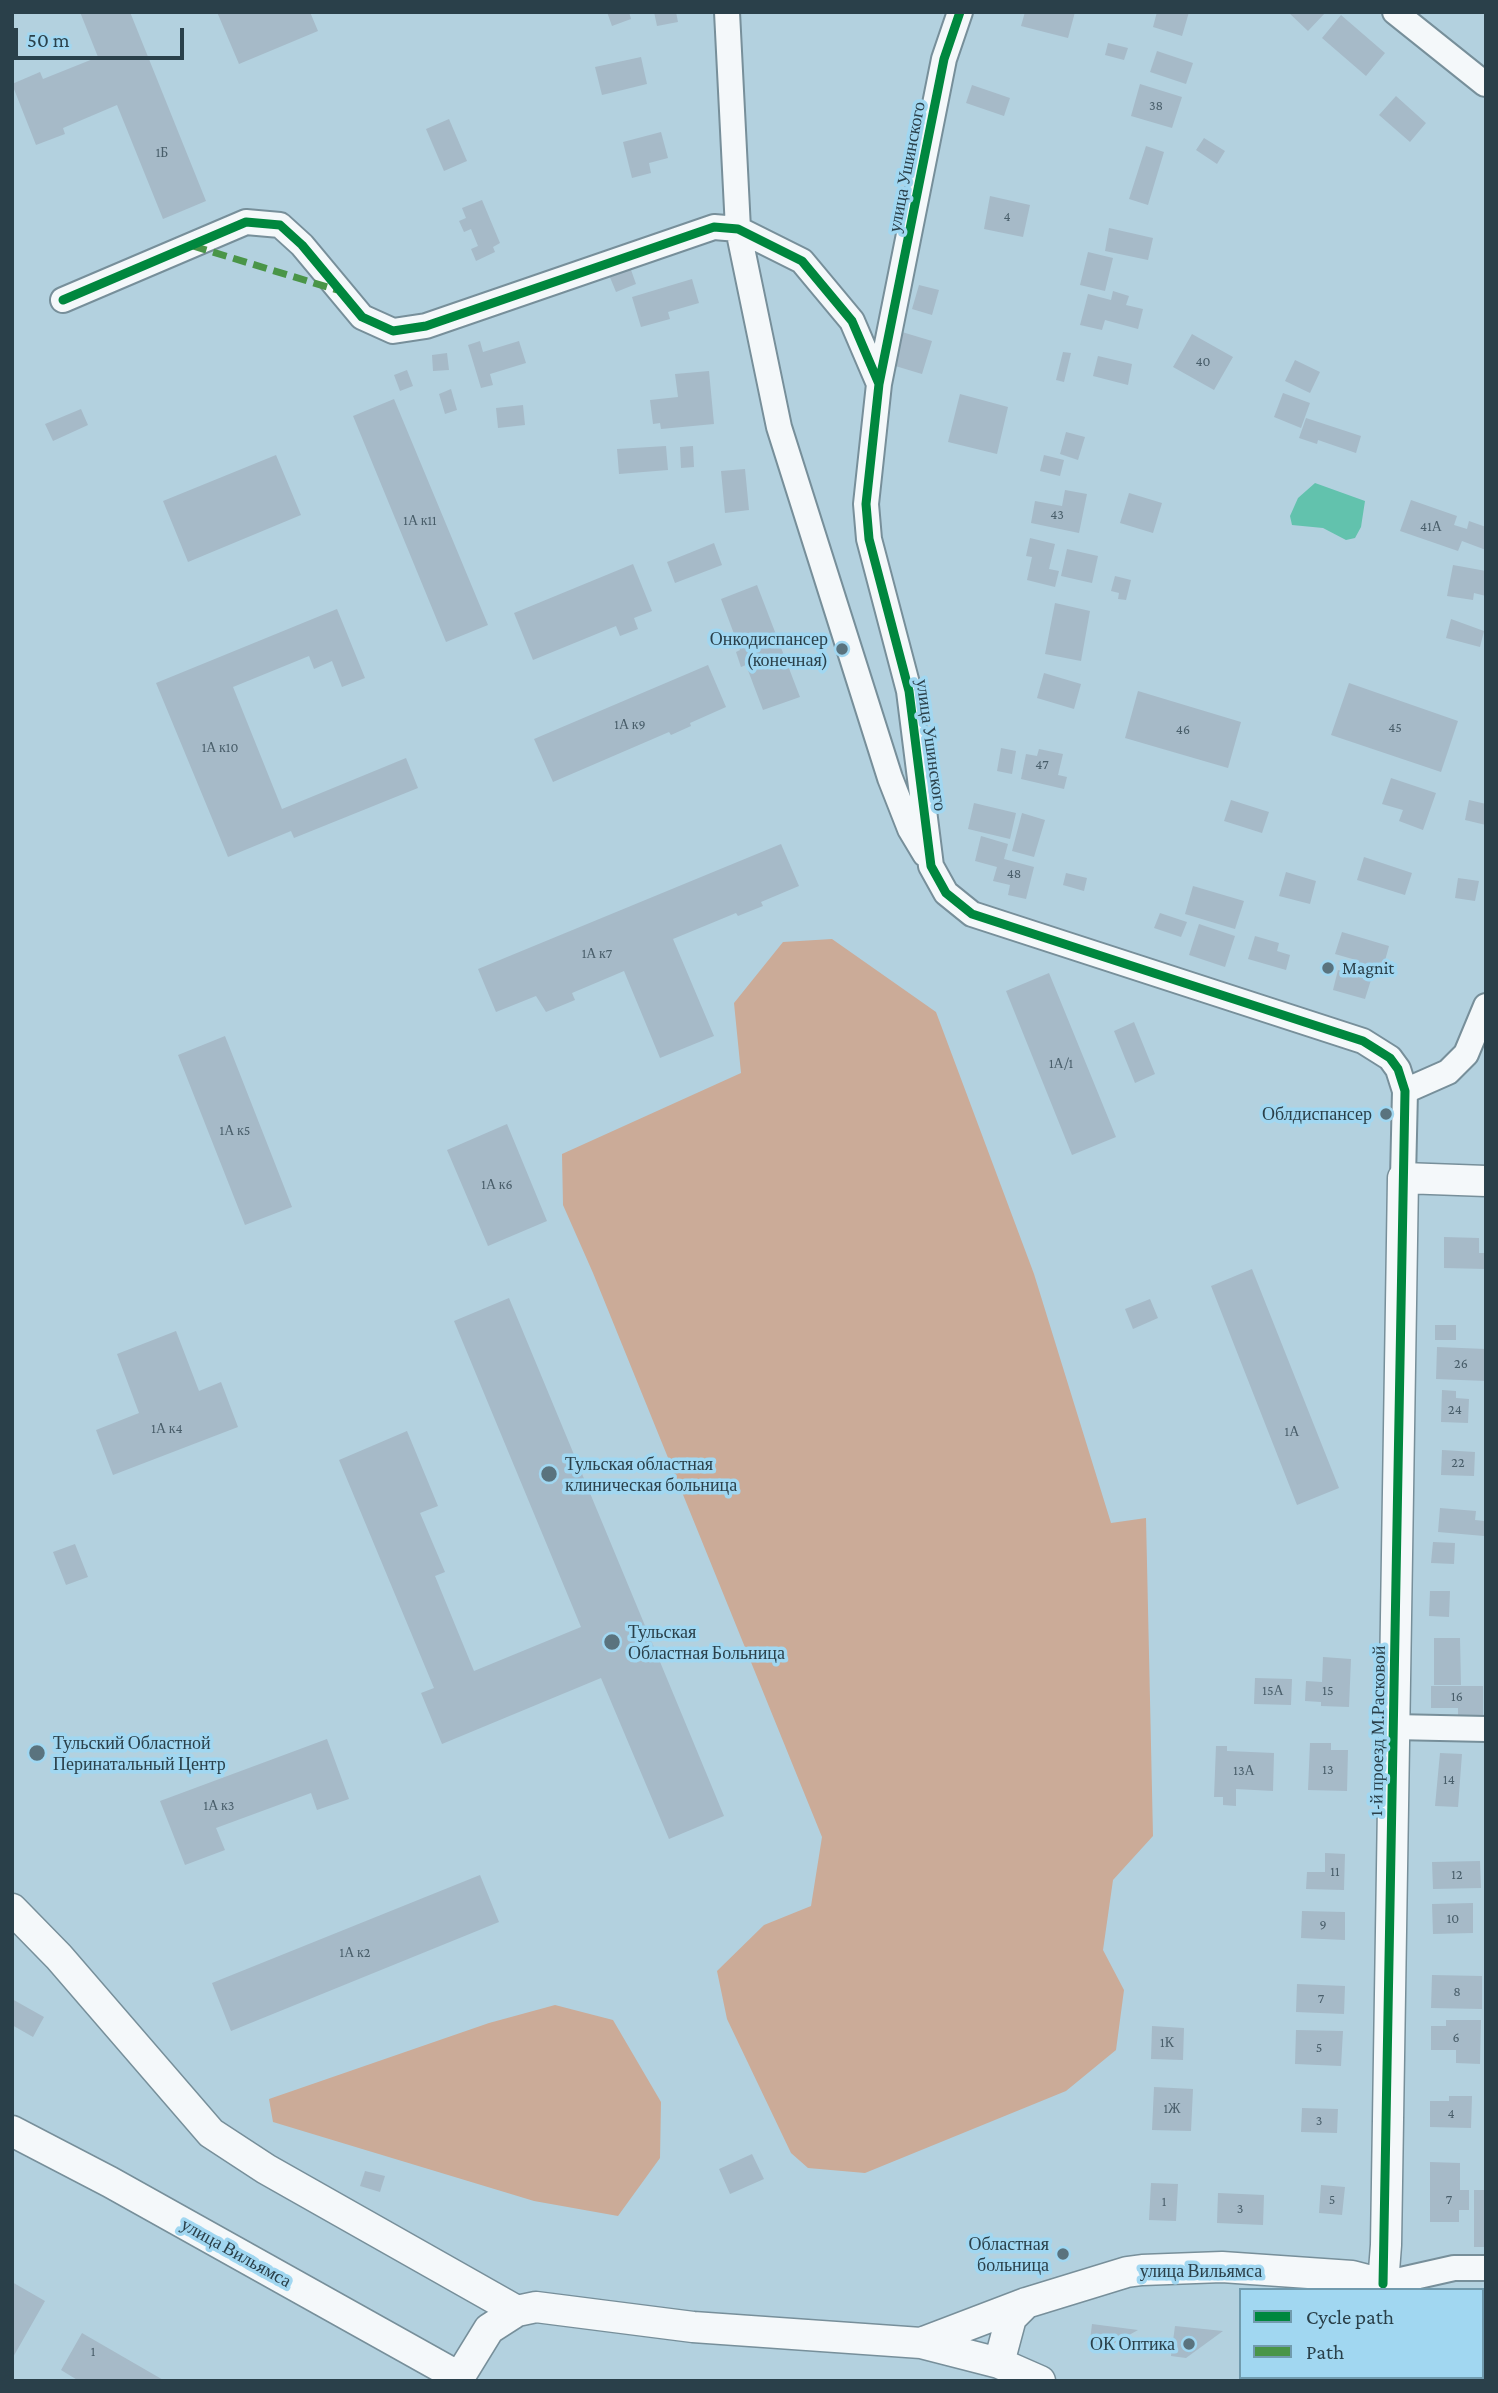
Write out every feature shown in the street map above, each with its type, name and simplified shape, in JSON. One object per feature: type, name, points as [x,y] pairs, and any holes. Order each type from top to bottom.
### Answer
[{"type":"street","points":[[727,12],[738,229],[779,427],[890,778],[910,829],[931,866]]},
{"type":"street","name":"улица Ушинского","points":[[960,12],[944,59],[880,384],[866,504],[869,539],[909,691],[931,866],[946,893],[972,914],[1363,1041],[1390,1058],[1398,1069],[1405,1091],[1403,1178]]},
{"type":"street","points":[[1395,12],[1485,84]]},
{"type":"street","points":[[63,300],[246,222],[280,225],[302,245],[362,317],[393,331],[426,326],[714,227],[738,229],[802,261],[852,321],[880,384]]},
{"type":"street","points":[[1405,1091],[1448,1072],[1466,1054],[1486,1006]]},
{"type":"street","points":[[1403,1178],[1486,1181]]},
{"type":"street","name":"1-й проезд М.Расковой","points":[[1394,2287],[1394,1727],[1403,1178]]},
{"type":"street","points":[[1394,1727],[1486,1729]]},
{"type":"street","points":[[12,1909],[59,1957],[211,2133],[266,2169],[517,2311],[489,2329],[458,2379]]},
{"type":"street","name":"улица Вильямса","points":[[12,2131],[110,2182],[458,2379]]},
{"type":"street","name":"улица Вильямса","points":[[921,2343],[1026,2303],[1142,2270],[1223,2267],[1352,2276],[1394,2287]]},
{"type":"street","points":[[1394,2287],[1454,2268],[1486,2268]]},
{"type":"street","points":[[1328,2288],[1352,2276]]},
{"type":"street","points":[[999,2362],[1012,2318],[1026,2303]]},
{"type":"street","name":"улица Вильямса","points":[[517,2311],[536,2307],[693,2327],[921,2343],[999,2362],[1040,2381]]},
{"type":"shaded area","points":[[1315,483],[1365,501],[1361,527],[1355,538],[1346,540],[1323,528],[1292,525],[1290,516],[1298,498]]},
{"type":"shaded area","points":[[832,939],[936,1012],[1034,1274],[1111,1523],[1146,1518],[1153,1836],[1113,1880],[1103,1950],[1124,1990],[1116,2050],[1066,2091],[865,2173],[808,2168],[791,2153],[727,2019],[717,1971],[764,1925],[811,1906],[822,1837],[563,1205],[562,1154],[741,1073],[734,1003],[783,942]]},
{"type":"shaded area","points":[[555,2005],[613,2020],[661,2102],[660,2158],[618,2216],[534,2201],[273,2122],[269,2099],[489,2023]]},
{"type":"building","points":[[80,12],[130,12],[206,201],[163,219],[117,105],[63,128],[65,134],[36,145],[12,84],[40,72],[43,79],[98,57]]},
{"type":"building","points":[[217,12],[310,12],[318,31],[239,64]]},
{"type":"building","points":[[607,12],[629,12],[631,19],[612,26]]},
{"type":"building","points":[[654,12],[676,12],[678,22],[657,26]]},
{"type":"building","points":[[1025,12],[1075,12],[1068,38],[1021,26]]},
{"type":"building","points":[[1157,12],[1189,12],[1182,36],[1153,27]]},
{"type":"building","points":[[1288,12],[1326,12],[1308,31]]},
{"type":"building","points":[[1341,15],[1385,53],[1366,76],[1322,38]]},
{"type":"building","points":[[1108,43],[1128,48],[1124,60],[1105,55]]},
{"type":"building","points":[[1157,51],[1193,63],[1186,84],[1150,72]]},
{"type":"building","points":[[641,57],[647,84],[602,95],[595,67]]},
{"type":"building","points":[[1140,84],[1182,97],[1172,128],[1131,116]]},
{"type":"building","points":[[972,85],[1010,98],[1004,116],[966,103]]},
{"type":"building","points":[[1396,96],[1426,123],[1410,142],[1379,115]]},
{"type":"building","points":[[449,119],[467,161],[444,171],[426,129]]},
{"type":"building","points":[[661,132],[668,158],[649,163],[651,173],[632,178],[623,142]]},
{"type":"building","points":[[1204,138],[1225,151],[1217,164],[1196,150]]},
{"type":"building","points":[[1146,146],[1164,152],[1148,205],[1129,199]]},
{"type":"building","points":[[990,196],[1030,205],[1023,237],[984,229]]},
{"type":"building","points":[[482,200],[500,243],[493,247],[495,252],[476,261],[471,249],[478,246],[471,229],[464,232],[459,221],[466,218],[462,208]]},
{"type":"building","points":[[1109,228],[1153,238],[1148,260],[1105,251]]},
{"type":"building","points":[[1088,252],[1113,258],[1105,291],[1080,285]]},
{"type":"building","points":[[630,267],[636,284],[616,292],[609,275]]},
{"type":"building","points":[[692,279],[699,303],[668,312],[670,319],[641,327],[632,297]]},
{"type":"building","points":[[919,285],[939,290],[932,315],[912,309]]},
{"type":"building","points":[[1113,291],[1129,296],[1126,305],[1143,309],[1138,329],[1105,320],[1102,330],[1080,325],[1088,294],[1111,300]]},
{"type":"building","points":[[902,332],[932,341],[922,374],[892,365]]},
{"type":"building","points":[[1192,334],[1233,357],[1214,390],[1173,367]]},
{"type":"building","points":[[480,341],[483,352],[519,341],[526,363],[490,374],[493,385],[481,388],[468,345]]},
{"type":"building","points":[[1063,352],[1071,353],[1064,382],[1056,380]]},
{"type":"building","points":[[447,353],[449,370],[433,371],[432,355]]},
{"type":"building","points":[[1098,356],[1132,364],[1128,385],[1093,376]]},
{"type":"building","points":[[1295,360],[1320,372],[1310,393],[1285,381]]},
{"type":"building","points":[[407,370],[413,386],[400,391],[394,375]]},
{"type":"building","points":[[709,371],[714,424],[661,429],[660,423],[653,424],[650,400],[678,397],[675,374]]},
{"type":"building","points":[[451,389],[457,410],[445,414],[439,394]]},
{"type":"building","points":[[1283,393],[1310,403],[1301,428],[1274,417]]},
{"type":"building","points":[[960,394],[1008,407],[997,454],[948,442]]},
{"type":"building","points":[[394,399],[488,625],[446,642],[353,416]]},
{"type":"building","points":[[523,405],[525,425],[498,428],[496,408]]},
{"type":"building","points":[[81,409],[88,425],[53,441],[45,424]]},
{"type":"building","points":[[1306,418],[1361,436],[1356,453],[1318,440],[1317,444],[1299,438]]},
{"type":"building","points":[[1066,432],[1085,437],[1078,460],[1060,454]]},
{"type":"building","points":[[666,446],[668,470],[619,474],[617,449]]},
{"type":"building","points":[[693,446],[694,467],[681,468],[680,447]]},
{"type":"building","points":[[276,455],[301,515],[188,562],[163,501]]},
{"type":"building","points":[[1044,455],[1064,460],[1060,476],[1040,471]]},
{"type":"building","points":[[745,469],[749,510],[725,513],[721,471]]},
{"type":"building","points":[[1065,490],[1087,494],[1079,533],[1031,523],[1035,501],[1062,506]]},
{"type":"building","points":[[1129,493],[1162,503],[1153,533],[1120,523]]},
{"type":"building","points":[[1411,500],[1457,516],[1454,525],[1467,529],[1469,521],[1486,527],[1486,550],[1462,541],[1458,551],[1400,531]]},
{"type":"building","points":[[1030,538],[1055,544],[1049,569],[1059,571],[1055,587],[1027,580],[1032,557],[1026,556]]},
{"type":"building","points":[[714,543],[722,565],[675,583],[667,562]]},
{"type":"building","points":[[1067,549],[1098,556],[1092,583],[1061,576]]},
{"type":"building","points":[[633,564],[652,611],[634,618],[638,629],[620,636],[616,626],[533,660],[514,613]]},
{"type":"building","points":[[1453,565],[1486,571],[1486,596],[1474,593],[1473,600],[1447,596]]},
{"type":"building","points":[[1115,576],[1131,580],[1126,600],[1118,599],[1119,593],[1111,591]]},
{"type":"building","points":[[757,585],[800,697],[763,710],[746,665],[741,667],[736,652],[740,650],[721,599]]},
{"type":"building","points":[[1055,603],[1090,611],[1081,661],[1045,654]]},
{"type":"building","points":[[337,609],[365,678],[342,687],[332,661],[314,669],[309,656],[233,687],[282,809],[406,758],[418,788],[294,838],[291,831],[228,857],[156,683]]},
{"type":"building","points":[[1451,619],[1484,631],[1480,647],[1446,638]]},
{"type":"building","points":[[708,665],[726,707],[671,735],[669,732],[553,782],[534,739]]},
{"type":"building","points":[[1044,673],[1081,684],[1074,709],[1037,698]]},
{"type":"building","points":[[1349,683],[1458,721],[1441,772],[1331,735]]},
{"type":"building","points":[[1138,691],[1241,722],[1228,768],[1125,738]]},
{"type":"building","points":[[1001,748],[1016,751],[1012,774],[997,771]]},
{"type":"building","points":[[1039,749],[1063,754],[1058,775],[1067,777],[1064,789],[1021,779],[1026,754],[1037,756]]},
{"type":"building","points":[[1391,778],[1436,793],[1423,830],[1399,821],[1403,810],[1382,804]]},
{"type":"building","points":[[1231,800],[1269,812],[1262,833],[1224,821]]},
{"type":"building","points":[[1469,800],[1486,804],[1486,825],[1465,820]]},
{"type":"building","points":[[974,803],[1016,813],[1010,839],[968,829]]},
{"type":"building","points":[[1022,813],[1045,820],[1034,857],[1012,851]]},
{"type":"building","points":[[981,836],[1008,844],[1004,859],[1034,867],[1026,899],[1008,895],[1010,885],[993,881],[997,867],[975,861]]},
{"type":"building","points":[[781,844],[799,886],[761,902],[763,906],[738,916],[736,913],[673,939],[714,1036],[660,1058],[624,971],[572,993],[575,1000],[546,1012],[536,996],[496,1012],[478,969]]},
{"type":"building","points":[[1364,857],[1412,873],[1405,895],[1357,880]]},
{"type":"building","points":[[1286,872],[1316,881],[1310,904],[1279,896]]},
{"type":"building","points":[[1066,873],[1087,878],[1084,891],[1063,885]]},
{"type":"building","points":[[1458,878],[1479,881],[1475,901],[1455,898]]},
{"type":"building","points":[[1193,886],[1244,901],[1235,929],[1185,914]]},
{"type":"building","points":[[1160,913],[1187,922],[1181,937],[1154,928]]},
{"type":"building","points":[[1199,924],[1235,936],[1225,967],[1189,955]]},
{"type":"building","points":[[1342,932],[1389,946],[1383,968],[1378,967],[1376,977],[1353,970],[1356,960],[1335,954]]},
{"type":"building","points":[[1255,936],[1279,943],[1277,951],[1290,955],[1286,970],[1248,959]]},
{"type":"building","points":[[1338,970],[1371,980],[1365,999],[1333,990]]},
{"type":"building","points":[[1049,973],[1116,1137],[1072,1155],[1006,991]]},
{"type":"building","points":[[1134,1022],[1155,1074],[1135,1083],[1114,1031]]},
{"type":"building","points":[[225,1036],[292,1207],[245,1225],[178,1055]]},
{"type":"building","points":[[507,1124],[547,1221],[488,1246],[447,1150]]},
{"type":"building","points":[[1444,1237],[1479,1238],[1479,1253],[1486,1253],[1486,1269],[1444,1268]]},
{"type":"building","points":[[1252,1269],[1339,1488],[1297,1505],[1211,1286]]},
{"type":"building","name":"Тульская областная клиническая больница","points":[[509,1298],[724,1816],[669,1839],[601,1678],[442,1744],[421,1693],[434,1688],[339,1460],[407,1431],[438,1506],[420,1513],[445,1572],[435,1576],[474,1671],[581,1627],[454,1321]]},
{"type":"building","points":[[1150,1299],[1158,1318],[1133,1329],[1125,1309]]},
{"type":"building","points":[[1435,1325],[1456,1325],[1456,1340],[1435,1340]]},
{"type":"building","points":[[176,1331],[199,1391],[221,1382],[238,1427],[113,1475],[96,1430],[139,1413],[117,1354]]},
{"type":"building","points":[[1437,1347],[1486,1349],[1486,1381],[1436,1379]]},
{"type":"building","points":[[1442,1390],[1456,1391],[1456,1398],[1469,1399],[1468,1423],[1441,1422]]},
{"type":"building","points":[[1442,1450],[1475,1452],[1474,1476],[1441,1475]]},
{"type":"building","points":[[1440,1508],[1476,1511],[1475,1520],[1485,1521],[1484,1536],[1438,1532]]},
{"type":"building","points":[[1433,1542],[1455,1543],[1454,1564],[1431,1563]]},
{"type":"building","points":[[75,1544],[88,1577],[66,1585],[53,1552]]},
{"type":"building","points":[[1430,1591],[1450,1591],[1449,1617],[1429,1616]]},
{"type":"building","points":[[1434,1638],[1460,1638],[1461,1685],[1434,1685]]},
{"type":"building","points":[[1323,1657],[1351,1659],[1349,1707],[1321,1706],[1321,1702],[1305,1701],[1306,1681],[1322,1682]]},
{"type":"building","points":[[1255,1678],[1292,1679],[1291,1705],[1254,1704]]},
{"type":"building","points":[[1431,1686],[1483,1686],[1483,1716],[1458,1716],[1458,1708],[1431,1708]]},
{"type":"building","points":[[327,1739],[349,1799],[317,1810],[311,1793],[216,1828],[225,1850],[185,1865],[160,1801]]},
{"type":"building","points":[[1310,1743],[1331,1743],[1331,1750],[1348,1750],[1347,1791],[1308,1790]]},
{"type":"building","points":[[1216,1746],[1227,1746],[1227,1751],[1274,1753],[1273,1791],[1236,1789],[1236,1806],[1223,1805],[1223,1797],[1214,1797]]},
{"type":"building","points":[[1440,1753],[1462,1754],[1458,1807],[1435,1806]]},
{"type":"building","points":[[1325,1853],[1345,1854],[1344,1890],[1306,1889],[1307,1872],[1325,1872]]},
{"type":"building","points":[[1480,1861],[1481,1888],[1433,1889],[1432,1862]]},
{"type":"building","points":[[480,1875],[499,1922],[231,2031],[212,1983]]},
{"type":"building","points":[[1473,1903],[1473,1933],[1433,1934],[1432,1904]]},
{"type":"building","points":[[1302,1911],[1345,1912],[1345,1940],[1301,1938]]},
{"type":"building","points":[[1432,1975],[1482,1976],[1482,2009],[1431,2008]]},
{"type":"building","points":[[1297,1984],[1345,1986],[1344,2014],[1296,2012]]},
{"type":"building","points":[[12,1999],[44,2017],[33,2037],[12,2025]]},
{"type":"building","points":[[1446,2020],[1481,2020],[1480,2064],[1456,2063],[1456,2050],[1431,2050],[1431,2026],[1446,2026]]},
{"type":"building","points":[[1152,2026],[1184,2028],[1183,2060],[1151,2059]]},
{"type":"building","points":[[1296,2030],[1343,2031],[1341,2066],[1295,2064]]},
{"type":"building","points":[[1154,2087],[1193,2089],[1191,2131],[1152,2130]]},
{"type":"building","points":[[1449,2096],[1472,2096],[1471,2128],[1430,2127],[1430,2101],[1449,2101]]},
{"type":"building","points":[[1302,2108],[1338,2109],[1337,2133],[1301,2132]]},
{"type":"building","points":[[752,2154],[764,2179],[730,2194],[719,2169]]},
{"type":"building","points":[[1430,2162],[1460,2163],[1460,2190],[1469,2190],[1469,2210],[1459,2210],[1459,2222],[1430,2222]]},
{"type":"building","points":[[365,2171],[385,2176],[380,2192],[360,2186]]},
{"type":"building","points":[[1151,2183],[1178,2184],[1176,2221],[1149,2220]]},
{"type":"building","points":[[1321,2185],[1345,2187],[1342,2215],[1319,2213]]},
{"type":"building","points":[[1474,2190],[1486,2190],[1486,2247],[1474,2247]]},
{"type":"building","points":[[1218,2193],[1264,2195],[1263,2225],[1217,2223]]},
{"type":"building","points":[[12,2282],[45,2301],[12,2359]]},
{"type":"building","points":[[1092,2324],[1138,2330],[1113,2344],[1112,2352],[1089,2349]]},
{"type":"building","name":"ОК Оптика","points":[[1175,2326],[1223,2331],[1186,2358],[1171,2356]]},
{"type":"building","points":[[82,2333],[165,2381],[79,2381],[61,2370]]},
{"type":"marked path","points":[[193,246],[337,290]]},
{"type":"cycle path","points":[[960,12],[944,59],[879,384],[866,504],[869,539],[909,691],[931,866],[946,893],[972,914],[1363,1041],[1390,1058],[1398,1069],[1405,1091],[1383,2284]]},
{"type":"cycle path","points":[[63,300],[246,222],[280,225],[302,245],[362,317],[393,331],[426,326],[714,227],[738,229],[802,261],[852,321],[879,384]]},
{"type":"place","name":"Онкодиспансер (конечная)","points":[[842,649]]},
{"type":"place","name":"Magnit","points":[[1328,968]]},
{"type":"place","name":"Облдиспансер","points":[[1386,1114]]},
{"type":"place","name":"Тульская областная клиническая больница","points":[[549,1474]]},
{"type":"place","name":"Тульская Областная Больница","points":[[612,1642]]},
{"type":"place","name":"Тульский Областной Перинатальный Центр","points":[[37,1753]]},
{"type":"place","name":"Областная больница","points":[[1063,2254]]},
{"type":"place","name":"ОК Оптика","points":[[1189,2344]]}]
